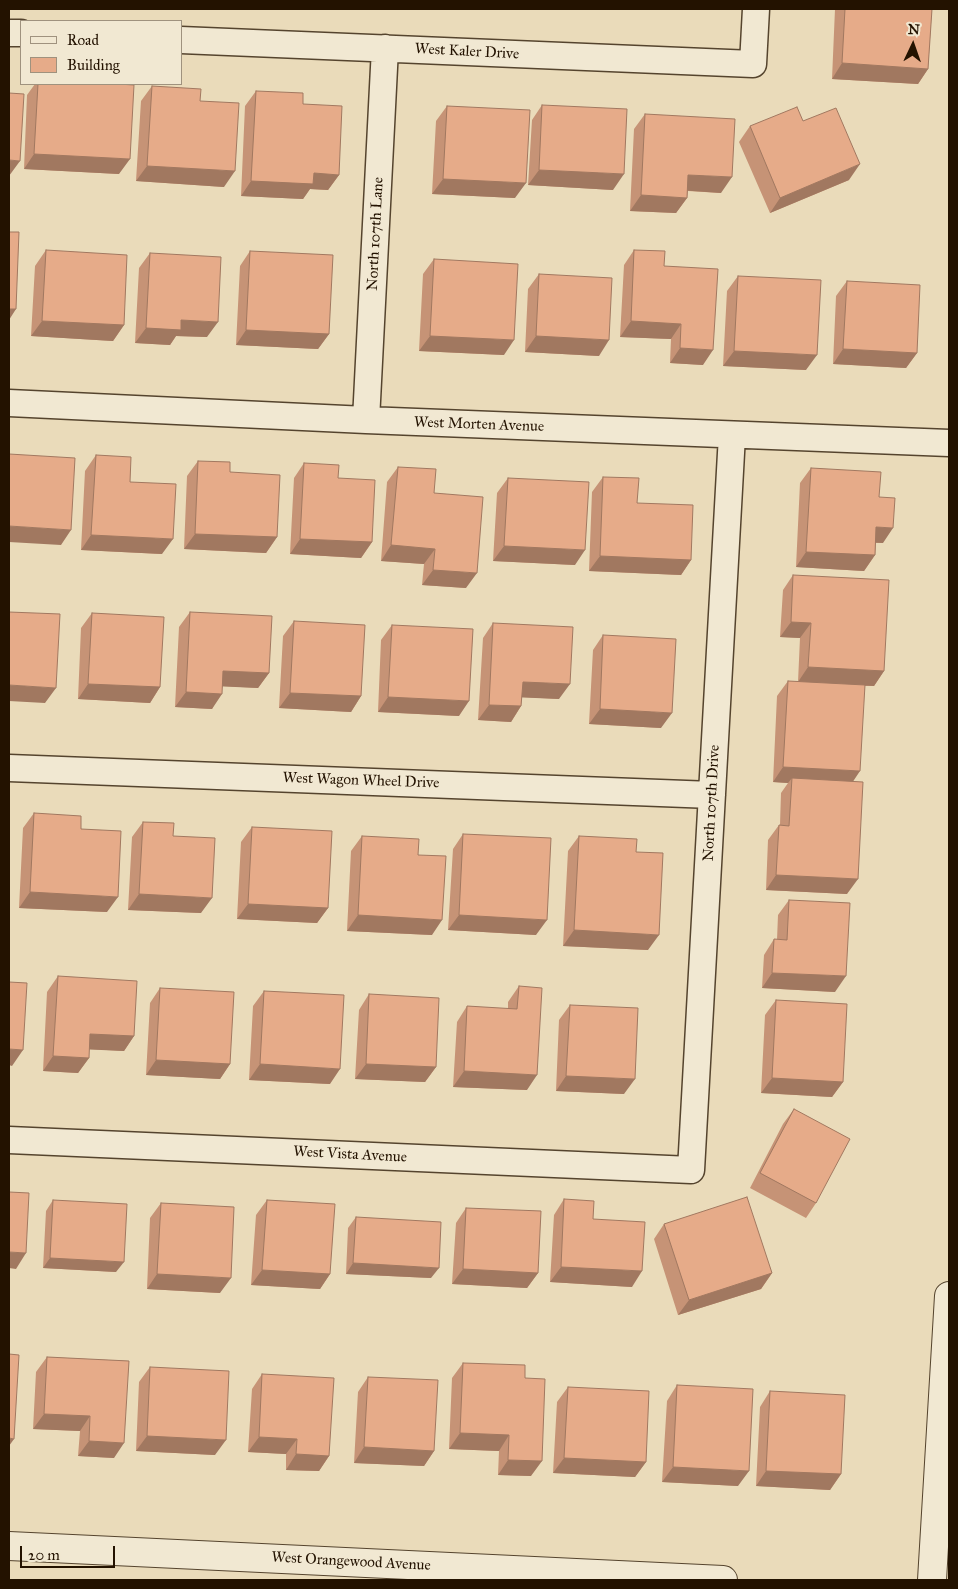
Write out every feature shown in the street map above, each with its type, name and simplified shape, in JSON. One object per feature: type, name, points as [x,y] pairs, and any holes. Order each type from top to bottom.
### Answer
[{"type":"street","name":"West Kaler Drive","points":[[182,40],[752,64],[756,9]]},
{"type":"street","name":"North 107th Lane","points":[[366,420],[386,48]]},
{"type":"street","name":"West Morten Avenue","points":[[9,403],[366,420],[949,443]]},
{"type":"street","name":"North 107th Drive","points":[[691,1170],[732,434]]},
{"type":"street","name":"West Wagon Wheel Drive","points":[[9,768],[712,795]]},
{"type":"street","name":"West Vista Avenue","points":[[9,1140],[691,1170]]},
{"type":"street","points":[[932,1580],[949,1296]]},
{"type":"street","name":"West Orangewood Avenue","points":[[9,1546],[722,1580]]},
{"type":"building","points":[[845,9],[932,9],[928,69],[842,63]]},
{"type":"building","points":[[38,85],[134,85],[130,159],[34,154]]},
{"type":"building","points":[[152,86],[201,89],[200,101],[239,103],[235,171],[147,166]]},
{"type":"building","points":[[256,91],[303,93],[303,104],[342,106],[339,175],[314,173],[313,184],[251,181]]},
{"type":"building","points":[[9,93],[24,94],[20,161],[9,160]]},
{"type":"building","points":[[542,105],[627,109],[624,174],[539,170]]},
{"type":"building","points":[[447,106],[530,110],[526,183],[443,179]]},
{"type":"building","points":[[797,107],[803,121],[836,108],[860,164],[780,198],[750,126]]},
{"type":"building","points":[[645,114],[735,119],[732,177],[688,175],[687,198],[641,195]]},
{"type":"building","points":[[9,232],[19,232],[16,309],[9,309]]},
{"type":"building","points":[[46,250],[127,255],[124,325],[42,321]]},
{"type":"building","points":[[634,250],[665,251],[664,266],[718,269],[713,350],[680,348],[681,324],[631,321]]},
{"type":"building","points":[[250,251],[333,255],[329,334],[246,330]]},
{"type":"building","points":[[150,253],[221,257],[218,322],[181,320],[181,330],[146,328]]},
{"type":"building","points":[[434,259],[518,264],[514,340],[430,336]]},
{"type":"building","points":[[539,274],[612,278],[609,340],[536,336]]},
{"type":"building","points":[[738,276],[821,280],[817,355],[734,351]]},
{"type":"building","points":[[847,281],[920,285],[917,353],[843,349]]},
{"type":"building","points":[[9,454],[75,458],[71,530],[9,526]]},
{"type":"building","points":[[96,455],[131,457],[130,482],[176,484],[173,539],[91,535]]},
{"type":"building","points":[[198,461],[230,462],[230,472],[280,475],[277,537],[195,534]]},
{"type":"building","points":[[304,463],[339,465],[338,478],[375,480],[372,542],[300,539]]},
{"type":"building","points":[[398,467],[436,469],[434,493],[483,497],[477,573],[433,570],[435,549],[391,545]]},
{"type":"building","points":[[811,468],[881,472],[879,497],[895,498],[893,528],[876,527],[875,555],[806,552]]},
{"type":"building","points":[[603,477],[639,478],[637,503],[693,505],[691,560],[600,556]]},
{"type":"building","points":[[508,478],[589,482],[585,550],[504,546]]},
{"type":"building","points":[[793,575],[889,580],[884,671],[808,667],[811,623],[791,622]]},
{"type":"building","points":[[9,612],[60,614],[56,688],[9,685]]},
{"type":"building","points":[[190,612],[272,616],[269,673],[223,671],[222,694],[186,692]]},
{"type":"building","points":[[92,613],[164,617],[160,687],[88,684]]},
{"type":"building","points":[[294,621],[365,625],[361,696],[290,693]]},
{"type":"building","points":[[493,623],[573,627],[570,684],[523,682],[521,706],[489,705]]},
{"type":"building","points":[[392,625],[473,629],[469,701],[388,697]]},
{"type":"building","points":[[603,635],[676,639],[672,713],[600,709]]},
{"type":"building","points":[[788,681],[865,685],[860,771],[783,767]]},
{"type":"building","points":[[792,778],[863,782],[858,879],[776,875],[779,825],[789,826]]},
{"type":"building","points":[[34,813],[81,816],[81,829],[121,831],[118,897],[30,892]]},
{"type":"building","points":[[143,822],[174,823],[173,836],[215,838],[212,898],[139,894]]},
{"type":"building","points":[[252,827],[332,831],[328,908],[248,904]]},
{"type":"building","points":[[463,834],[551,838],[547,920],[459,915]]},
{"type":"building","points":[[362,836],[419,839],[418,855],[446,856],[442,920],[358,915]]},
{"type":"building","points":[[579,836],[637,839],[636,852],[663,853],[659,935],[574,930]]},
{"type":"building","points":[[789,900],[850,903],[846,976],[772,973],[774,939],[787,940]]},
{"type":"building","points":[[58,976],[137,981],[134,1036],[90,1034],[89,1058],[53,1056]]},
{"type":"building","points":[[9,982],[27,983],[23,1050],[9,1049]]},
{"type":"building","points":[[519,986],[542,988],[537,1075],[464,1071],[467,1006],[517,1009]]},
{"type":"building","points":[[160,988],[234,992],[230,1064],[156,1060]]},
{"type":"building","points":[[264,991],[344,995],[340,1069],[260,1064]]},
{"type":"building","points":[[369,994],[439,998],[436,1067],[366,1064]]},
{"type":"building","points":[[776,1000],[847,1004],[843,1082],[772,1078]]},
{"type":"building","points":[[570,1005],[638,1008],[635,1079],[566,1076]]},
{"type":"building","points":[[794,1109],[850,1139],[816,1203],[760,1173]]},
{"type":"building","points":[[9,1192],[29,1193],[26,1253],[9,1252]]},
{"type":"building","points":[[747,1197],[772,1273],[689,1300],[664,1224]]},
{"type":"building","points":[[564,1199],[594,1201],[593,1219],[645,1222],[642,1271],[561,1267]]},
{"type":"building","points":[[53,1200],[127,1204],[124,1262],[50,1258]]},
{"type":"building","points":[[267,1200],[335,1204],[330,1274],[262,1270]]},
{"type":"building","points":[[161,1203],[234,1207],[231,1278],[157,1274]]},
{"type":"building","points":[[466,1208],[541,1211],[538,1273],[463,1269]]},
{"type":"building","points":[[356,1217],[441,1222],[439,1268],[353,1263]]},
{"type":"building","points":[[9,1354],[19,1355],[14,1439],[9,1438]]},
{"type":"building","points":[[47,1357],[129,1361],[124,1443],[89,1441],[90,1416],[44,1414]]},
{"type":"building","points":[[463,1363],[525,1365],[525,1378],[545,1379],[542,1461],[508,1460],[509,1435],[460,1433]]},
{"type":"building","points":[[150,1367],[229,1371],[226,1440],[147,1436]]},
{"type":"building","points":[[262,1374],[334,1378],[329,1456],[296,1454],[297,1439],[259,1437]]},
{"type":"building","points":[[368,1377],[438,1380],[434,1451],[364,1447]]},
{"type":"building","points":[[677,1385],[753,1389],[749,1471],[673,1467]]},
{"type":"building","points":[[568,1387],[649,1391],[646,1462],[564,1458]]},
{"type":"building","points":[[770,1391],[845,1395],[841,1474],[766,1471]]}]
